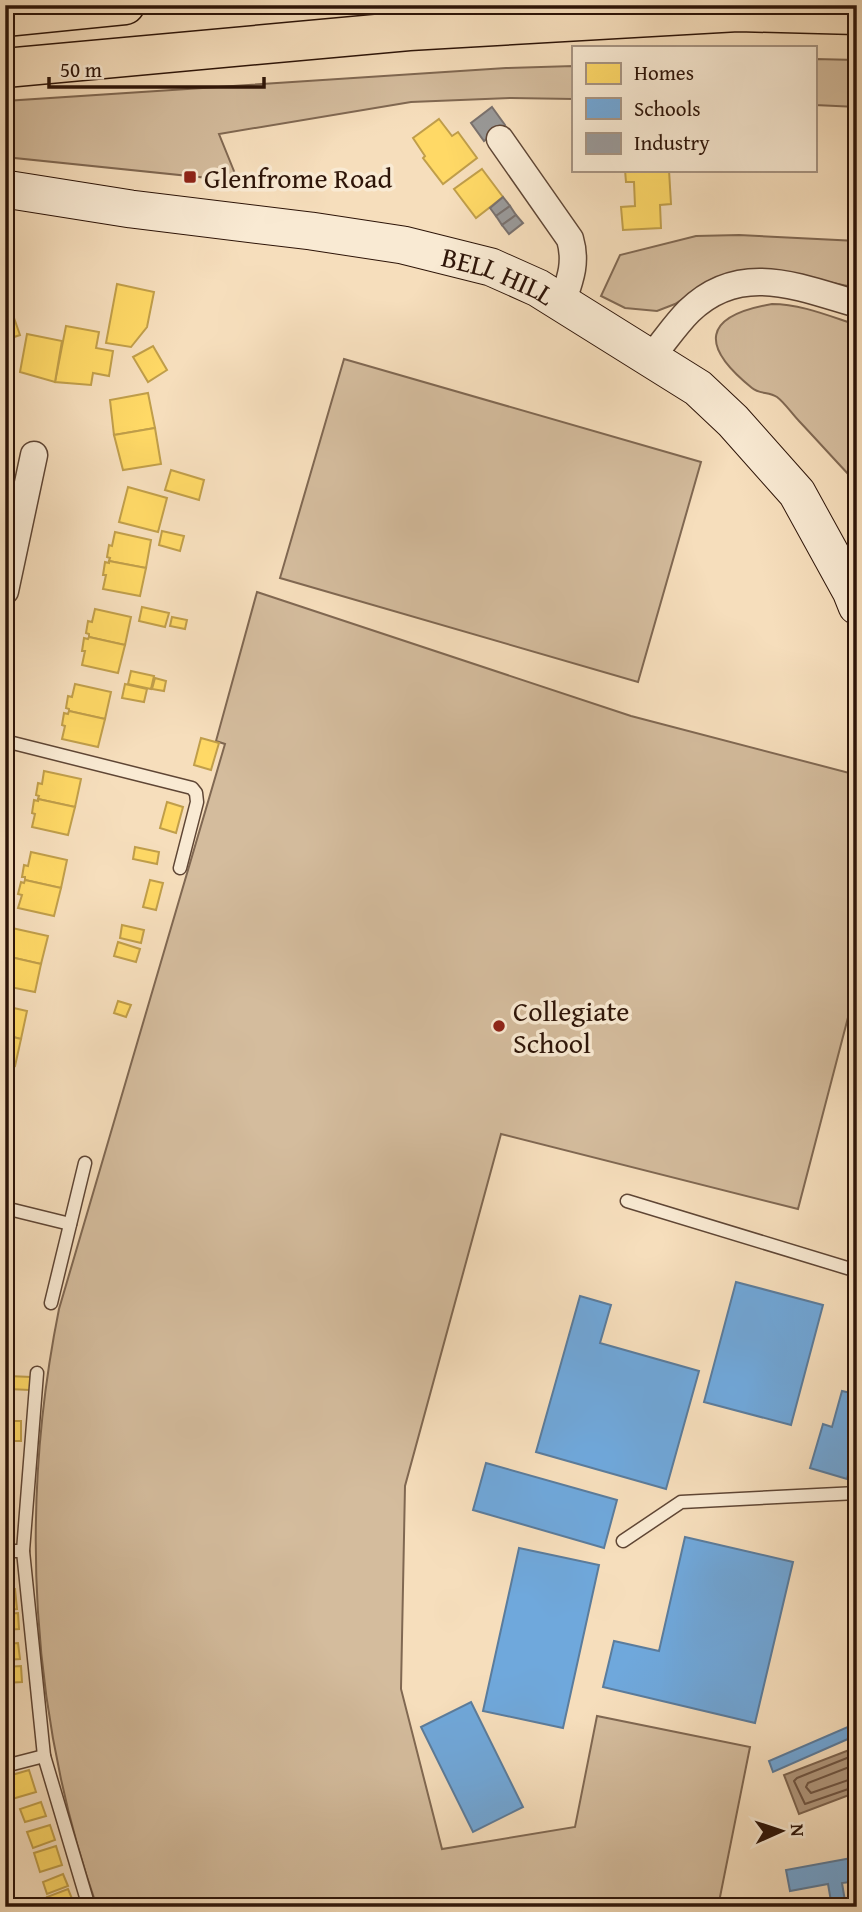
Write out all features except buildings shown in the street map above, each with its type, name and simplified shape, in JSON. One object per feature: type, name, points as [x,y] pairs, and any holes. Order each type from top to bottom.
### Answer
[{"type":"highway","points":[[5,16],[125,5]]},
{"type":"highway","points":[[5,68],[436,30],[738,12],[857,15]]},
{"type":"main road","name":"BELL HILL","points":[[5,189],[131,209],[311,230],[403,245],[491,267],[538,288],[698,388],[733,421],[797,493],[857,606]]},
{"type":"street","points":[[500,139],[550,228],[570,239],[575,262],[562,303]]},
{"type":"street","points":[[651,357],[689,312],[718,291],[729,287],[755,282],[784,282],[857,304]]},
{"type":"street","points":[[5,591],[34,454]]},
{"type":"lane","points":[[5,741],[192,788],[197,802],[180,868]]},
{"type":"lane","points":[[51,1303],[85,1163]]},
{"type":"lane","points":[[626,1201],[857,1271]]},
{"type":"lane","points":[[5,1208],[70,1224]]},
{"type":"lane","points":[[37,1373],[23,1551],[44,1756],[89,1907]]},
{"type":"lane","points":[[623,1541],[681,1502],[857,1493]]},
{"type":"lane","points":[[5,1550],[23,1551]]},
{"type":"lane","points":[[5,1766],[44,1756]]},
{"type":"shaded area","points":[[816,59],[857,60],[857,107],[816,105]]},
{"type":"shaded area","points":[[572,66],[572,99],[511,98],[411,102],[219,134],[238,181],[5,157],[5,101]]},
{"type":"shaded area","points":[[739,235],[857,241],[857,288],[781,272],[697,290],[675,304],[657,311],[625,308],[601,296],[620,255],[696,236]]},
{"type":"shaded area","points":[[772,304],[804,308],[857,325],[857,506],[851,497],[850,476],[780,399],[755,390],[735,373],[723,359],[717,346],[716,335],[721,325],[732,316]]},
{"type":"shaded area","points":[[344,359],[701,462],[638,682],[280,578]]},
{"type":"shaded area","points":[[257,592],[631,716],[857,775],[857,983],[798,1209],[501,1134],[405,1486],[401,1689],[442,1849],[575,1827],[597,1716],[750,1747],[718,1907],[97,1907],[74,1834],[57,1761],[45,1686],[38,1611],[36,1535],[46,1384],[59,1309],[225,744],[216,741]]},
{"type":"water","points":[[857,1747],[857,1792],[799,1814],[784,1775]]},
{"type":"place","name":"Glenfrome Road","points":[[190,177]]},
{"type":"place","name":"Collegiate School","points":[[499,1026]]}]
